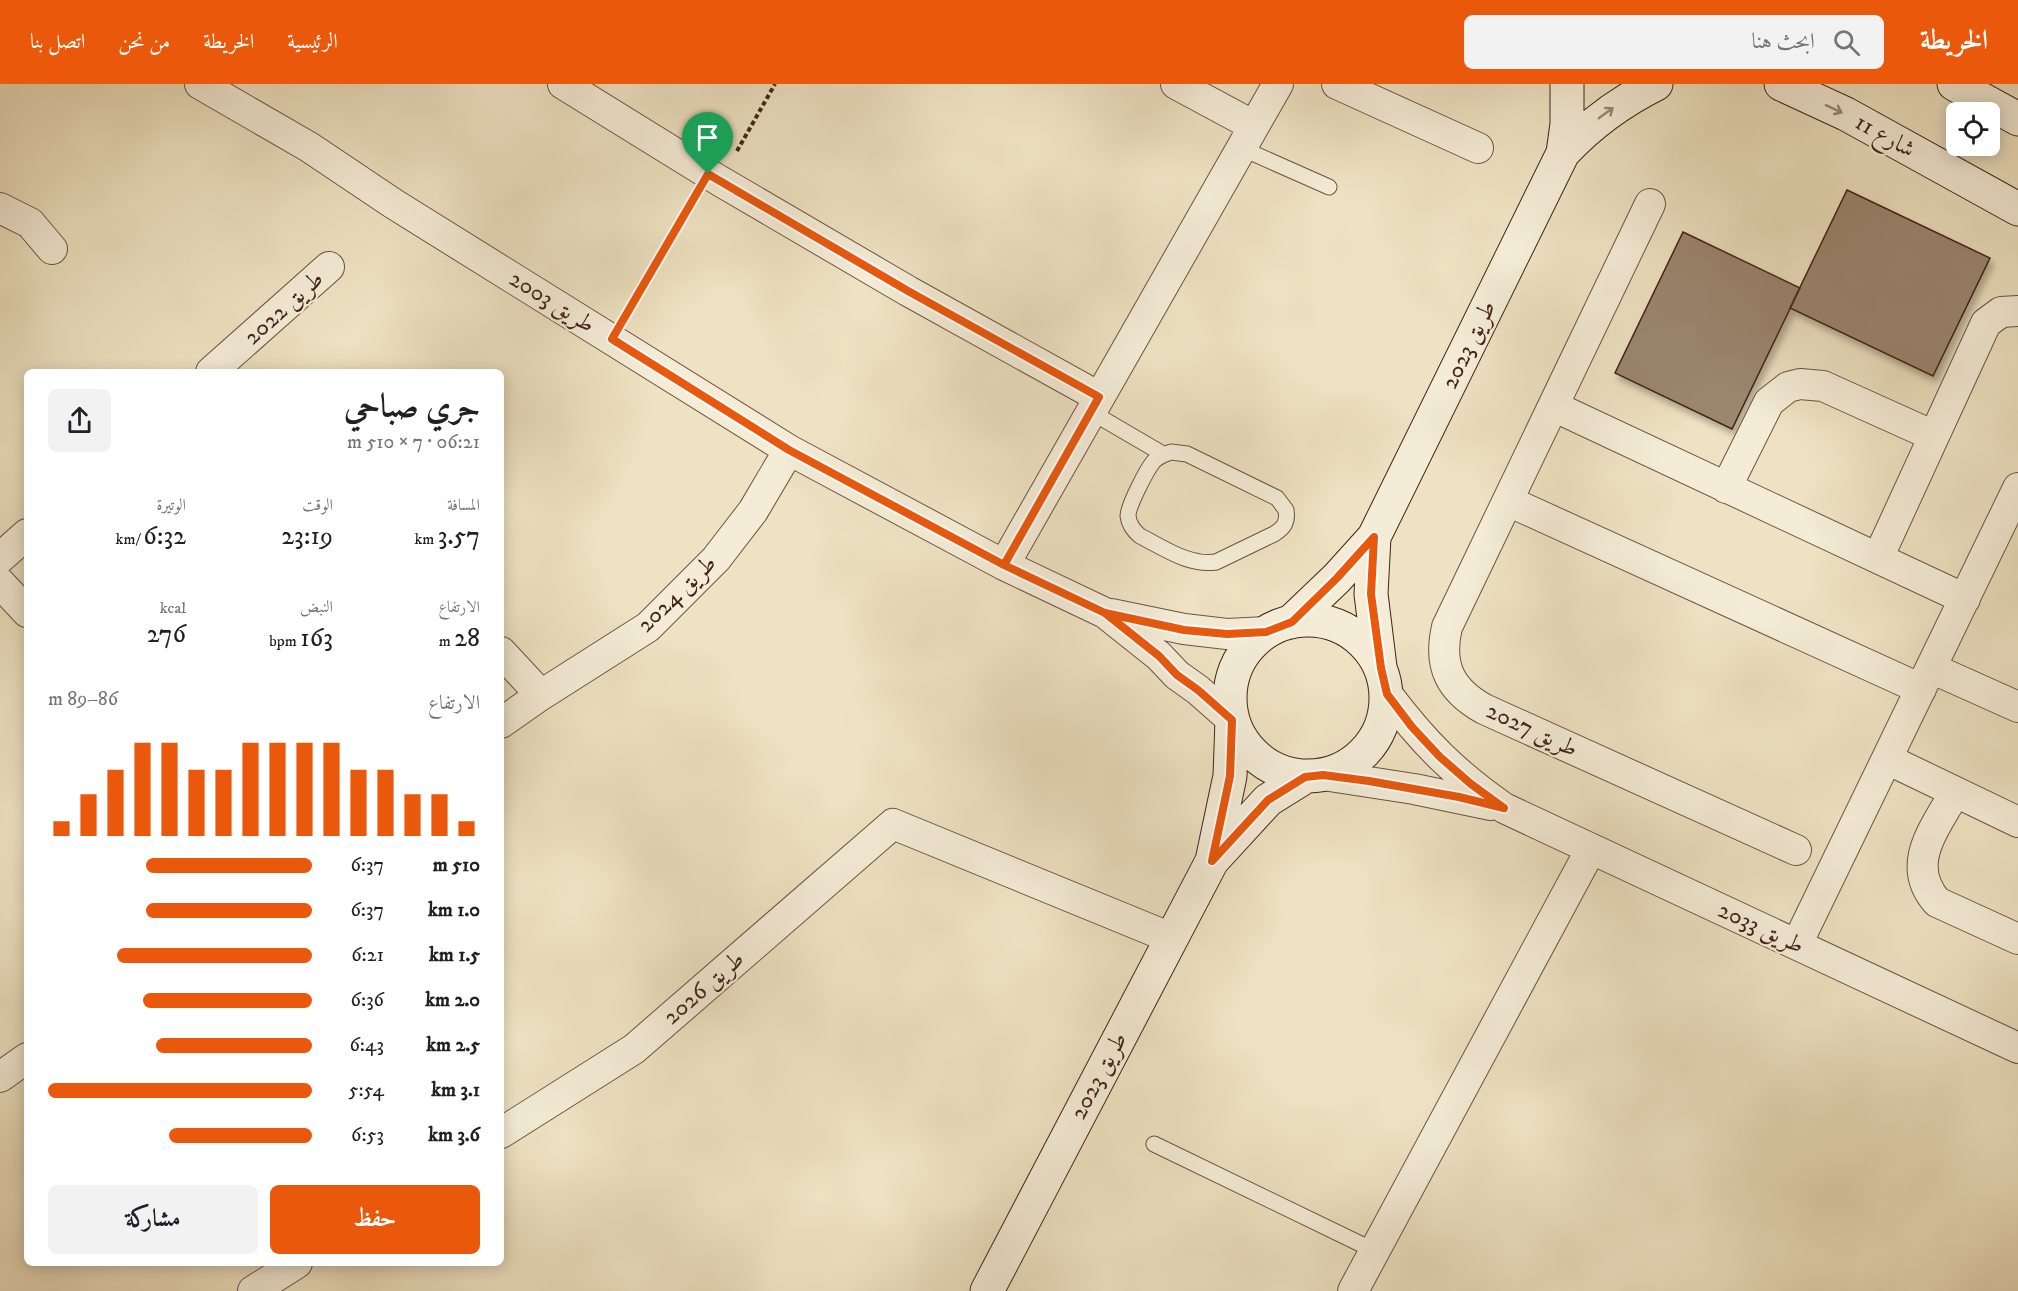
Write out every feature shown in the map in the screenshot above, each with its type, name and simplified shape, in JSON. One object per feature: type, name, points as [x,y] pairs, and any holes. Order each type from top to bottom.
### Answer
[{"type":"street","name":"طريق 2003","points":[[200,84],[237,93],[309,147],[394,204],[789,450],[1004,565],[1105,613]]},
{"type":"street","points":[[563,84],[1095,405]]},
{"type":"street","points":[[1176,84],[1248,137]]},
{"type":"street","points":[[1337,84],[1478,148]]},
{"type":"street","name":"طريق 2023","points":[[1563,153],[1567,124],[1567,84]]},
{"type":"street","name":"طريق 2023","points":[[1279,627],[1337,578],[1374,537],[1563,153],[1583,131],[1606,112],[1656,84]]},
{"type":"street","name":"شارع 11","points":[[1781,84],[1846,114],[2018,209]]},
{"type":"street","points":[[1954,84],[2018,119]]},
{"type":"street","points":[[1004,565],[1277,85]]},
{"type":"street","name":"طريق 2027","points":[[1650,204],[1447,627],[1443,644],[1444,660],[1448,675],[1457,690],[1469,701],[1796,850]]},
{"type":"street","points":[[0,208],[30,223],[51,249]]},
{"type":"street","name":"طريق 2022","points":[[224,368],[329,267]]},
{"type":"street","points":[[1878,558],[1986,323],[2001,312],[2018,311]]},
{"type":"street","points":[[1726,488],[1769,402],[1788,387],[1812,383],[1823,386],[1934,436]]},
{"type":"street","points":[[1553,406],[1965,599]]},
{"type":"street","name":"طريق 2024","points":[[504,721],[648,627],[716,559],[753,511],[789,450]]},
{"type":"street","points":[[1797,944],[1965,599],[2011,521],[2018,488]]},
{"type":"street","points":[[1508,501],[1926,679],[2018,707]]},
{"type":"street","points":[[0,558],[24,537]]},
{"type":"street","name":"طريق 2023","points":[[1374,537],[1371,594],[1384,681]]},
{"type":"street","points":[[0,583],[24,609]]},
{"type":"street","points":[[1105,613],[1184,630],[1227,634],[1319,620],[1345,629],[1366,645],[1384,681],[1383,721],[1371,745],[1351,764],[1314,776],[1281,772],[1260,760],[1243,742],[1232,720],[1229,704],[1231,683],[1238,663],[1250,646],[1279,627]]},
{"type":"street","points":[[1105,613],[1159,656],[1177,675],[1232,720]]},
{"type":"street","points":[[504,655],[542,695]]},
{"type":"street","name":"طريق 2033","points":[[1384,681],[1412,727],[1440,757],[1504,808],[2018,1048]]},
{"type":"street","name":"طريق 2023","points":[[1212,861],[1230,776],[1232,720]]},
{"type":"street","points":[[1887,759],[2018,822]]},
{"type":"street","name":"طريق 2023","points":[[987,1291],[1212,861],[1268,800],[1314,776]]},
{"type":"street","name":"طريق 2033","points":[[1314,776],[1414,789],[1504,808]]},
{"type":"street","points":[[1955,792],[1922,857],[1923,881],[1937,902],[2018,939]]},
{"type":"street","name":"طريق 2026","points":[[504,1131],[634,1049],[893,824],[1171,938]]},
{"type":"street","points":[[1353,1291],[1591,849]]},
{"type":"street","points":[[253,1291],[292,1266]]},
{"type":"lane","points":[[1248,137],[1329,187]]},
{"type":"lane","points":[[1095,405],[1163,454],[1179,452],[1187,454],[1277,498],[1286,510],[1285,524],[1280,531],[1274,534],[1216,561],[1206,563],[1188,560],[1140,536],[1133,530],[1128,514],[1153,462],[1163,454]]},
{"type":"lane","points":[[1154,1144],[1375,1251]]},
{"type":"path","points":[[612,339],[714,177],[776,84]]},
{"type":"building","points":[[1847,190],[1990,258],[1933,376],[1790,308]]},
{"type":"building","points":[[1683,232],[1800,288],[1732,429],[1615,373]]},
{"type":"route","points":[[708,174],[612,339],[789,450],[1004,565],[1054,589],[1105,613],[1184,630],[1227,634],[1266,632],[1292,622],[1337,578],[1374,537],[1371,594],[1381,668],[1387,694],[1412,727],[1440,757],[1504,808],[1459,797],[1369,781],[1323,775],[1305,777],[1268,800],[1212,861],[1230,776],[1232,720],[1177,675],[1159,656],[1105,613],[1004,565],[1099,397],[908,291],[708,174]]}]
